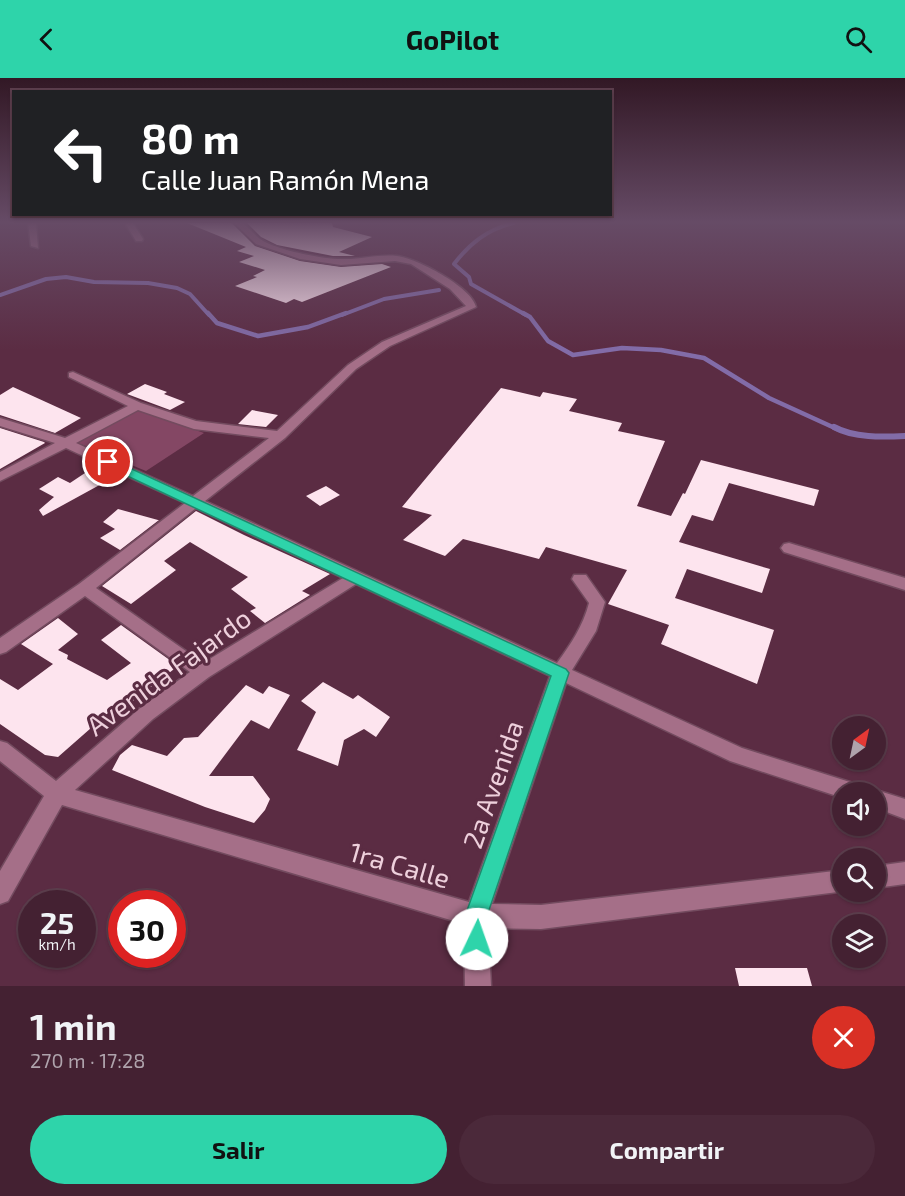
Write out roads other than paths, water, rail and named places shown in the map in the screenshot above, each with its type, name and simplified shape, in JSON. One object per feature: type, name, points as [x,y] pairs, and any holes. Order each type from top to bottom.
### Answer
[{"type":"street","points":[[0,647],[85,588],[280,435],[352,367],[386,344],[464,312],[471,305],[444,280],[420,265]]},
{"type":"street","points":[[73,375],[137,406],[194,425],[280,435]]},
{"type":"street","points":[[0,477],[137,406]]},
{"type":"street","points":[[0,422],[64,442],[737,755],[832,786]]},
{"type":"street","points":[[789,549],[905,584]]},
{"type":"street","name":"Avenida Fajardo","points":[[0,893],[57,794],[146,714],[203,672],[354,578]]},
{"type":"street","name":"2a Avenida","points":[[478,986],[476,916],[561,673],[594,619],[597,602],[580,579]]},
{"type":"street","points":[[85,588],[203,672]]},
{"type":"street","name":"1ra Calle","points":[[0,750],[57,794],[476,916],[541,917],[832,882]]},
{"type":"street","points":[[886,803],[905,809]]},
{"type":"street","points":[[886,876],[905,873]]},
{"type":"waterway","points":[[456,265],[469,277],[471,284],[526,315]]},
{"type":"waterway","points":[[0,295],[46,279],[66,277],[94,282],[148,283],[177,288],[190,294],[209,315]]},
{"type":"waterway","points":[[342,315],[384,299],[439,290]]},
{"type":"waterway","points":[[208,313],[217,323],[258,336],[308,327],[346,313]]},
{"type":"waterway","points":[[523,313],[530,317],[548,341],[573,355],[622,348],[661,350],[704,358],[769,398],[837,429]]},
{"type":"waterway","points":[[834,427],[859,435],[905,436]]}]
